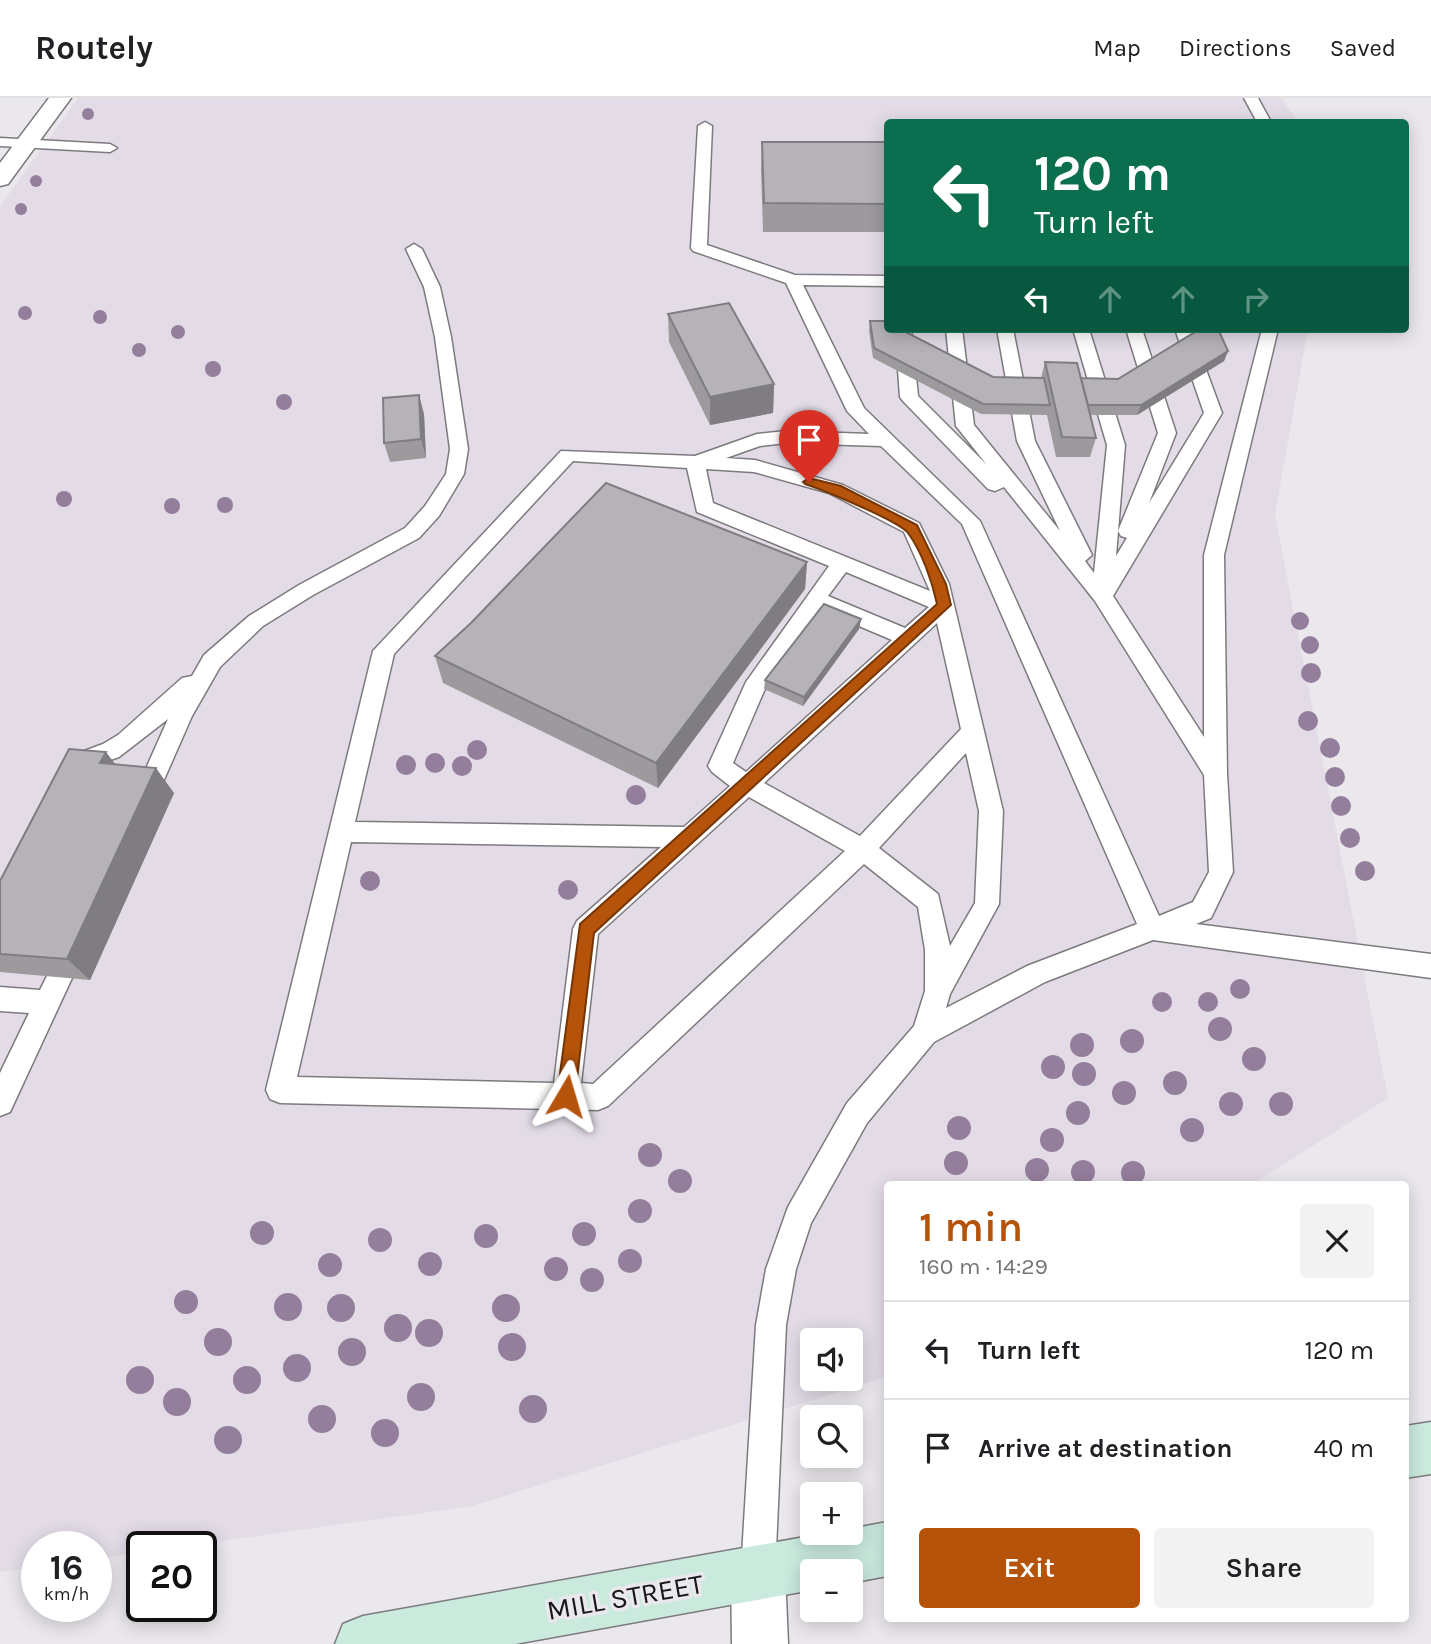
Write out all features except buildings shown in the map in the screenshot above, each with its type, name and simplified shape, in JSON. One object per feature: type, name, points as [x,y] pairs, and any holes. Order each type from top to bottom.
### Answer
[{"type":"main road","points":[[1409,1451],[1431,1448]]},
{"type":"main road","name":"MILL STREET","points":[[363,1644],[884,1550]]},
{"type":"street","points":[[0,179],[60,98]]},
{"type":"street","points":[[758,1573],[760,1644]]},
{"type":"lane","points":[[1251,98],[1262,119]]},
{"type":"lane","points":[[705,126],[699,248],[793,280],[884,281]]},
{"type":"lane","points":[[0,142],[110,148]]},
{"type":"lane","points":[[58,784],[65,772],[84,757],[112,751],[143,729],[256,621],[306,590],[378,554],[412,533],[432,511],[455,474],[460,449],[443,337],[432,287],[414,249]]},
{"type":"lane","points":[[793,280],[856,411],[970,522],[1152,929]]},
{"type":"lane","points":[[903,333],[909,397],[1102,596]]},
{"type":"lane","points":[[954,333],[965,426],[1102,596]]},
{"type":"lane","points":[[1006,333],[1026,440],[1102,596],[1215,775]]},
{"type":"lane","points":[[1082,333],[1116,444],[1102,596]]},
{"type":"lane","points":[[1102,596],[1167,433],[1136,333]]},
{"type":"lane","points":[[1102,596],[1213,413],[1184,333]]},
{"type":"lane","points":[[758,1573],[771,1325],[781,1269],[798,1217],[857,1113],[925,1033],[1036,974],[1202,910],[1221,872],[1215,775],[1214,555],[1269,333]]},
{"type":"lane","points":[[695,463],[767,439],[786,436],[886,440]]},
{"type":"lane","points":[[925,1033],[938,991],[987,904],[991,811],[974,730],[939,584],[912,528],[836,489],[755,466],[568,455],[384,651],[280,1090],[598,1097],[863,849],[974,730]]},
{"type":"lane","points":[[695,463],[704,507],[944,605]]},
{"type":"lane","points":[[842,563],[754,688],[720,766],[747,785],[863,849],[929,902],[938,950],[938,991]]},
{"type":"lane","points":[[815,599],[908,638]]},
{"type":"lane","points":[[566,1096],[586,929],[944,605]]},
{"type":"lane","points":[[148,791],[181,714],[212,661]]},
{"type":"lane","points":[[341,832],[687,838]]},
{"type":"lane","points":[[1152,929],[1431,966]]},
{"type":"lane","points":[[0,1103],[59,978]]},
{"type":"lane","points":[[0,999],[48,1003]]},
{"type":"shaded area","points":[[78,98],[1282,98],[1295,119],[884,119],[884,333],[1307,333],[1275,515],[1388,1098],[1257,1181],[884,1181],[884,1378],[863,1384],[863,1328],[800,1328],[800,1391],[842,1391],[472,1506],[217,1542],[217,1531],[126,1531],[126,1554],[112,1557],[112,1531],[21,1531],[21,1569],[0,1572],[0,206]]},
{"type":"route","points":[[566,1096],[586,929],[944,605],[939,584],[912,528],[836,489],[809,482]]}]
